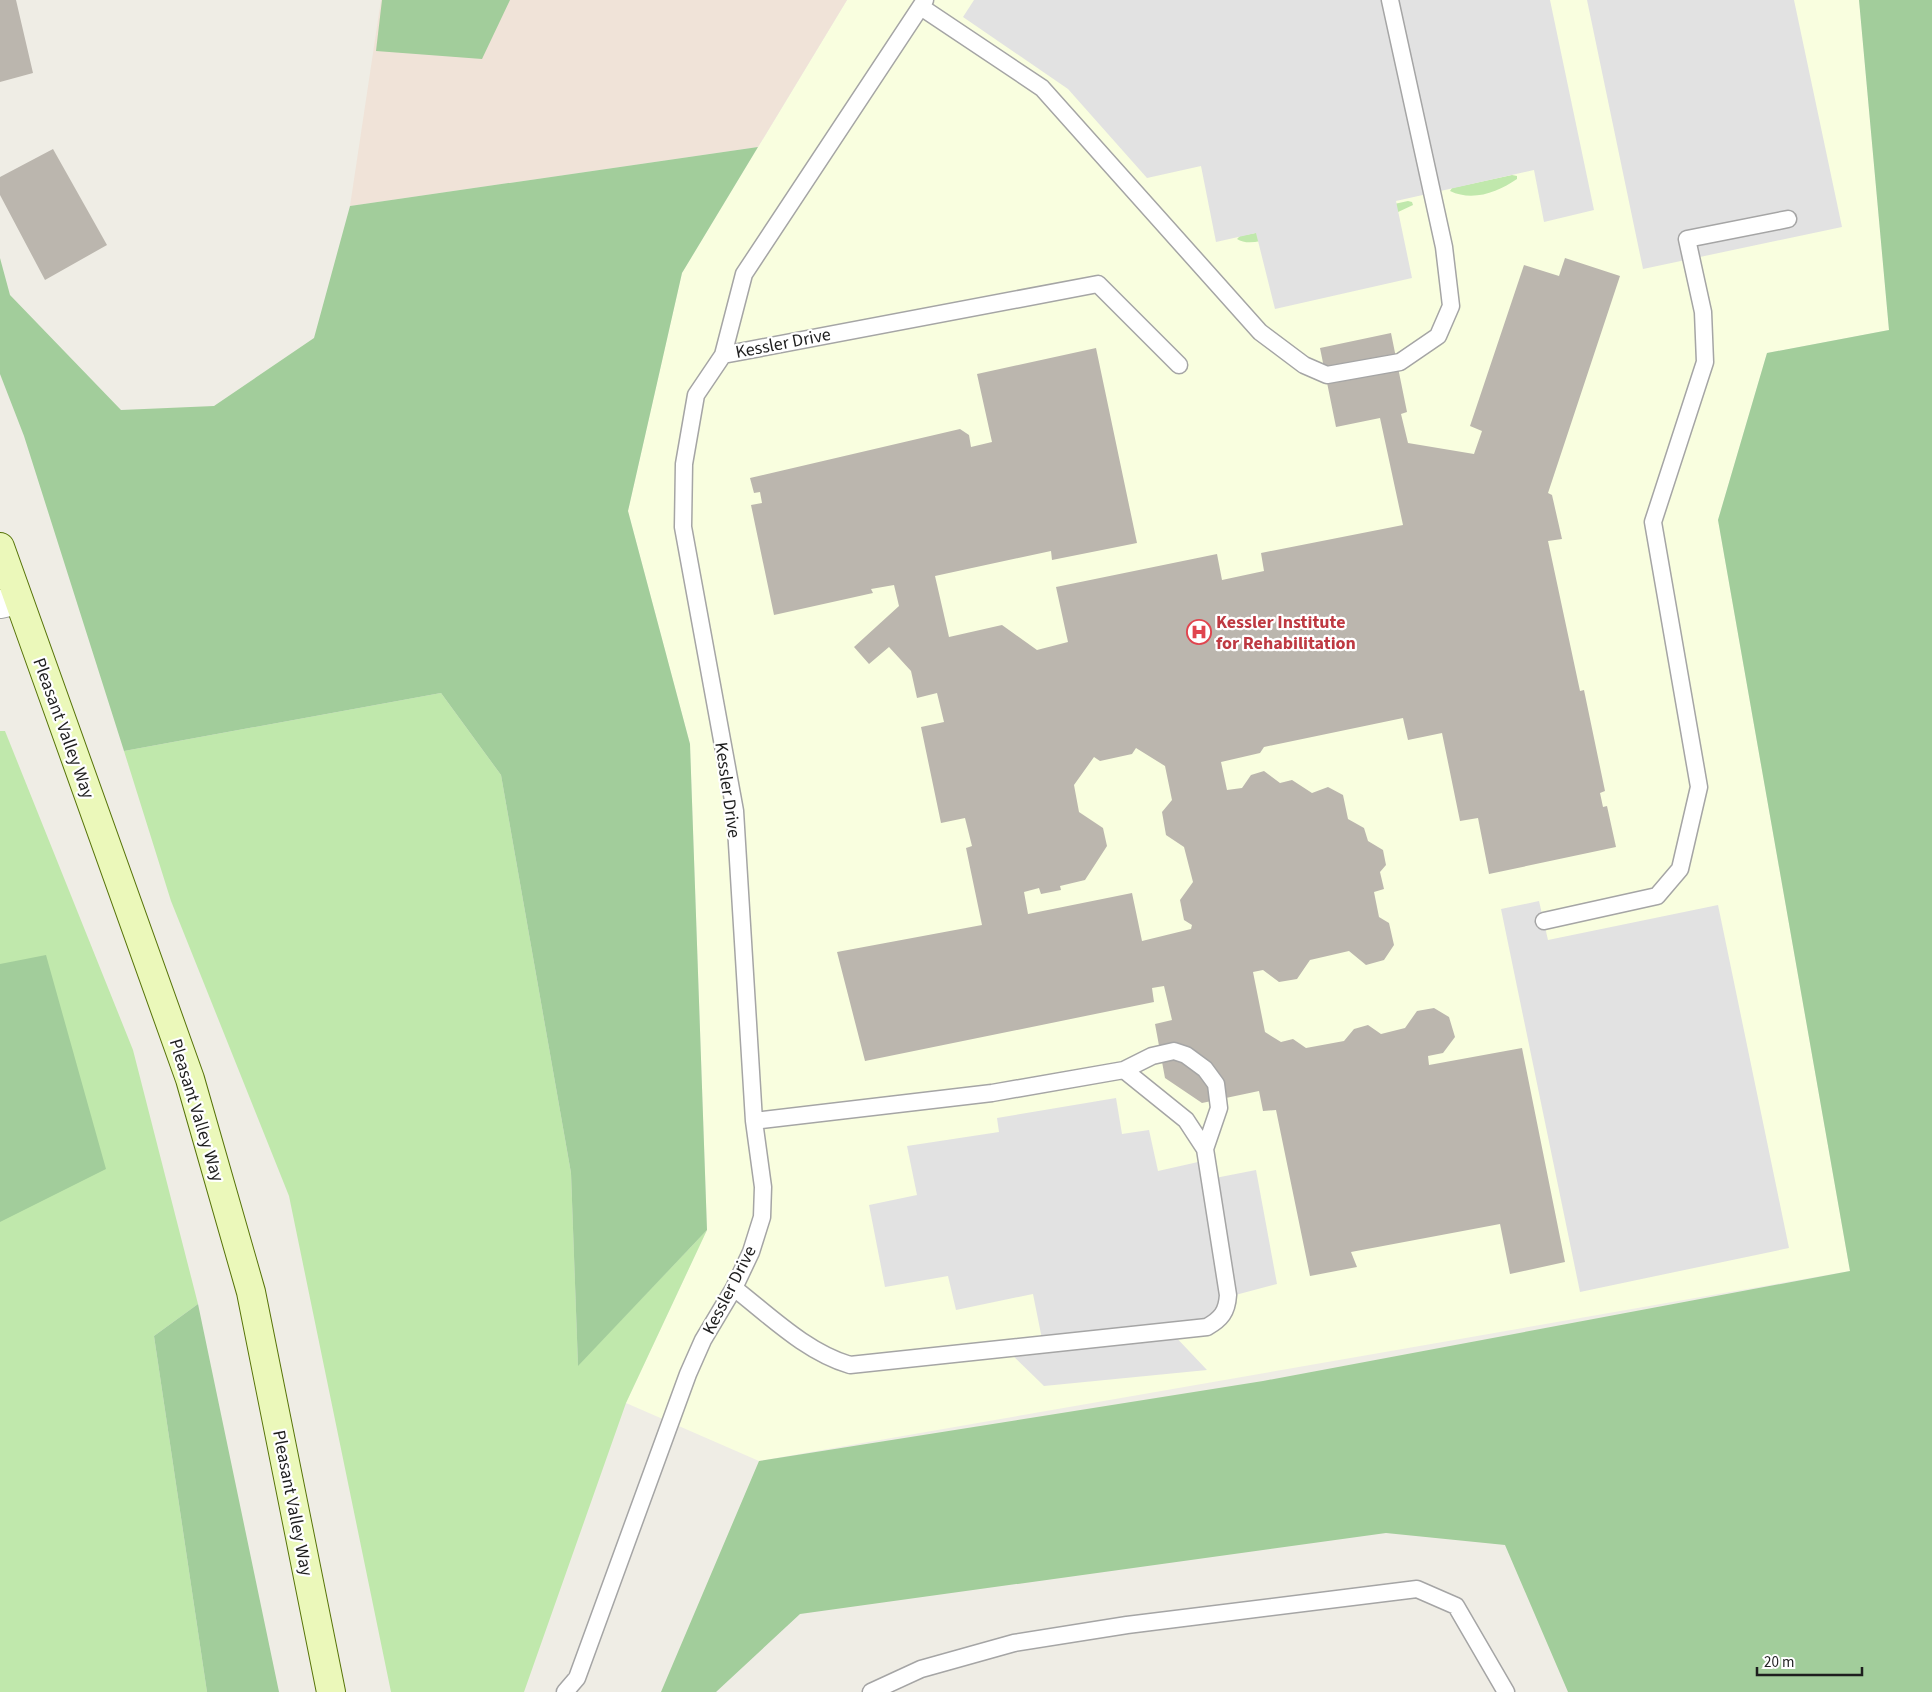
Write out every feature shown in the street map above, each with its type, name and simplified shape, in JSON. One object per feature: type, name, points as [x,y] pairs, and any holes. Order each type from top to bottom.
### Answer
[{"type":"main road","name":"Pleasant Valley Way","points":[[0,547],[9,602],[198,1107],[251,1292],[331,1692]]},
{"type":"lane","points":[[723,355],[744,274],[923,3],[1042,88],[1260,332],[1304,365],[1327,374],[1400,362],[1438,336],[1451,306],[1444,247],[1390,0]]},
{"type":"lane","points":[[1544,921],[1657,896],[1680,869],[1699,788],[1653,522],[1705,362],[1703,312],[1687,239],[1788,219]]},
{"type":"lane","name":"Kessler Drive","points":[[565,1692],[577,1678],[688,1374],[703,1340],[734,1288],[751,1252],[762,1217],[763,1188],[754,1121],[735,811],[683,527],[684,464],[696,395],[723,355],[1098,284],[1179,366]]},
{"type":"lane","points":[[754,1121],[992,1093],[1124,1070],[1152,1056],[1174,1051],[1186,1055],[1205,1069],[1216,1084],[1219,1108],[1205,1149]]},
{"type":"lane","points":[[734,1288],[805,1343],[830,1359],[850,1365],[1207,1327],[1220,1320],[1228,1307],[1228,1295],[1205,1149],[1186,1120],[1124,1070]]},
{"type":"lane","points":[[871,1692],[922,1669],[1014,1643],[1127,1625],[1417,1589],[1456,1606],[1506,1692]]},
{"type":"shaded area","points":[[381,0],[847,0],[758,147],[350,206]]},
{"type":"shaded area","name":"Kessler Institute for Rehabilitation","points":[[847,0],[1859,0],[1889,330],[1767,353],[1718,520],[1850,1271],[759,1461],[626,1403],[707,1230],[690,744],[628,511],[682,273]]},
{"type":"shaded area","points":[[974,0],[1550,0],[1594,210],[1544,222],[1534,170],[1396,201],[1412,278],[1275,309],[1256,233],[1216,242],[1201,166],[1147,178],[1068,89],[963,17]]},
{"type":"shaded area","points":[[1587,0],[1794,0],[1842,227],[1643,269]]},
{"type":"shaded area","points":[[1539,901],[1548,940],[1718,905],[1789,1248],[1580,1292],[1501,909]]},
{"type":"shaded area","points":[[1116,1098],[1122,1134],[1149,1130],[1158,1171],[1207,1160],[1210,1179],[1256,1170],[1277,1284],[1228,1297],[1220,1320],[1171,1332],[1207,1370],[1044,1386],[1005,1348],[1043,1344],[1033,1294],[956,1310],[948,1276],[885,1287],[869,1205],[917,1195],[907,1146],[999,1132],[997,1118]]},
{"type":"green space","points":[[382,0],[510,0],[482,59],[376,51]]},
{"type":"green space","points":[[1859,0],[1932,0],[1932,1692],[1568,1692],[1505,1545],[1386,1533],[800,1614],[716,1692],[661,1692],[759,1461],[1263,1381],[1850,1271],[1718,520],[1767,353],[1889,330]]},
{"type":"green space","points":[[758,147],[682,273],[628,511],[690,744],[707,1230],[578,1366],[571,1173],[501,775],[441,693],[124,751],[24,436],[0,374],[0,258],[10,295],[121,410],[214,406],[314,338],[350,206]]},
{"type":"green space","points":[[1512,175],[1517,176],[1517,179],[1502,188],[1485,194],[1468,196],[1450,191],[1452,188]]},
{"type":"green space","points":[[1408,201],[1412,202],[1413,205],[1396,213],[1348,214]]},
{"type":"green space","points":[[1301,224],[1261,241],[1244,242],[1237,239],[1240,236]]},
{"type":"green space","points":[[441,693],[501,775],[571,1173],[578,1365],[707,1230],[626,1403],[524,1692],[391,1692],[289,1196],[171,901],[124,751]]},
{"type":"green space","points":[[0,731],[5,731],[133,1050],[198,1304],[154,1336],[207,1692],[0,1692]]},
{"type":"green space","points":[[46,955],[106,1169],[0,1222],[0,964]]},
{"type":"green space","points":[[198,1304],[279,1692],[207,1692],[154,1336]]},
{"type":"building","points":[[0,0],[16,0],[33,73],[0,82]]},
{"type":"building","points":[[53,149],[107,245],[45,280],[0,195],[0,177]]},
{"type":"building","points":[[1565,258],[1620,276],[1548,493],[1552,495],[1562,539],[1548,541],[1580,691],[1584,690],[1605,791],[1600,793],[1603,807],[1607,806],[1616,847],[1489,874],[1478,818],[1460,821],[1442,733],[1408,740],[1403,718],[1264,747],[1260,753],[1221,762],[1227,790],[1242,788],[1251,775],[1264,771],[1280,783],[1292,780],[1312,793],[1328,787],[1343,795],[1348,819],[1364,828],[1368,841],[1383,850],[1386,865],[1380,872],[1384,889],[1374,892],[1379,917],[1389,923],[1394,945],[1384,960],[1366,965],[1349,951],[1310,960],[1297,979],[1279,982],[1263,970],[1253,972],[1265,1032],[1281,1042],[1293,1039],[1306,1048],[1344,1041],[1354,1029],[1368,1025],[1381,1034],[1405,1028],[1417,1011],[1434,1008],[1449,1017],[1455,1037],[1443,1053],[1428,1056],[1429,1065],[1522,1048],[1565,1262],[1510,1274],[1500,1224],[1351,1252],[1357,1267],[1310,1276],[1276,1110],[1263,1111],[1259,1091],[1202,1103],[1165,1078],[1155,1024],[1172,1020],[1164,986],[1152,988],[1154,1002],[865,1061],[837,952],[982,925],[966,848],[972,846],[965,818],[941,823],[921,727],[944,722],[937,693],[917,698],[911,671],[889,647],[869,664],[854,647],[899,606],[894,585],[871,589],[873,593],[774,615],[751,505],[762,503],[760,492],[754,493],[750,478],[960,429],[969,435],[971,447],[992,442],[977,374],[1096,348],[1137,543],[1052,560],[1051,551],[935,576],[949,637],[1002,625],[1037,650],[1068,642],[1056,587],[1217,554],[1222,580],[1264,571],[1261,553],[1403,525],[1380,418],[1336,427],[1320,348],[1391,333],[1407,412],[1401,414],[1408,443],[1474,454],[1482,431],[1470,426],[1524,265],[1559,276]],"holes":[[[1136,748],[1165,766],[1172,800],[1162,812],[1166,835],[1184,847],[1193,882],[1180,900],[1184,920],[1192,925],[1191,929],[1142,941],[1132,893],[1028,914],[1024,892],[1039,888],[1041,894],[1061,890],[1060,886],[1085,880],[1107,846],[1103,828],[1079,812],[1074,785],[1094,757],[1100,761],[1132,754]]]},
{"type":"place","name":"Kessler Institute for Rehabilitation","points":[[1199,632]]}]
